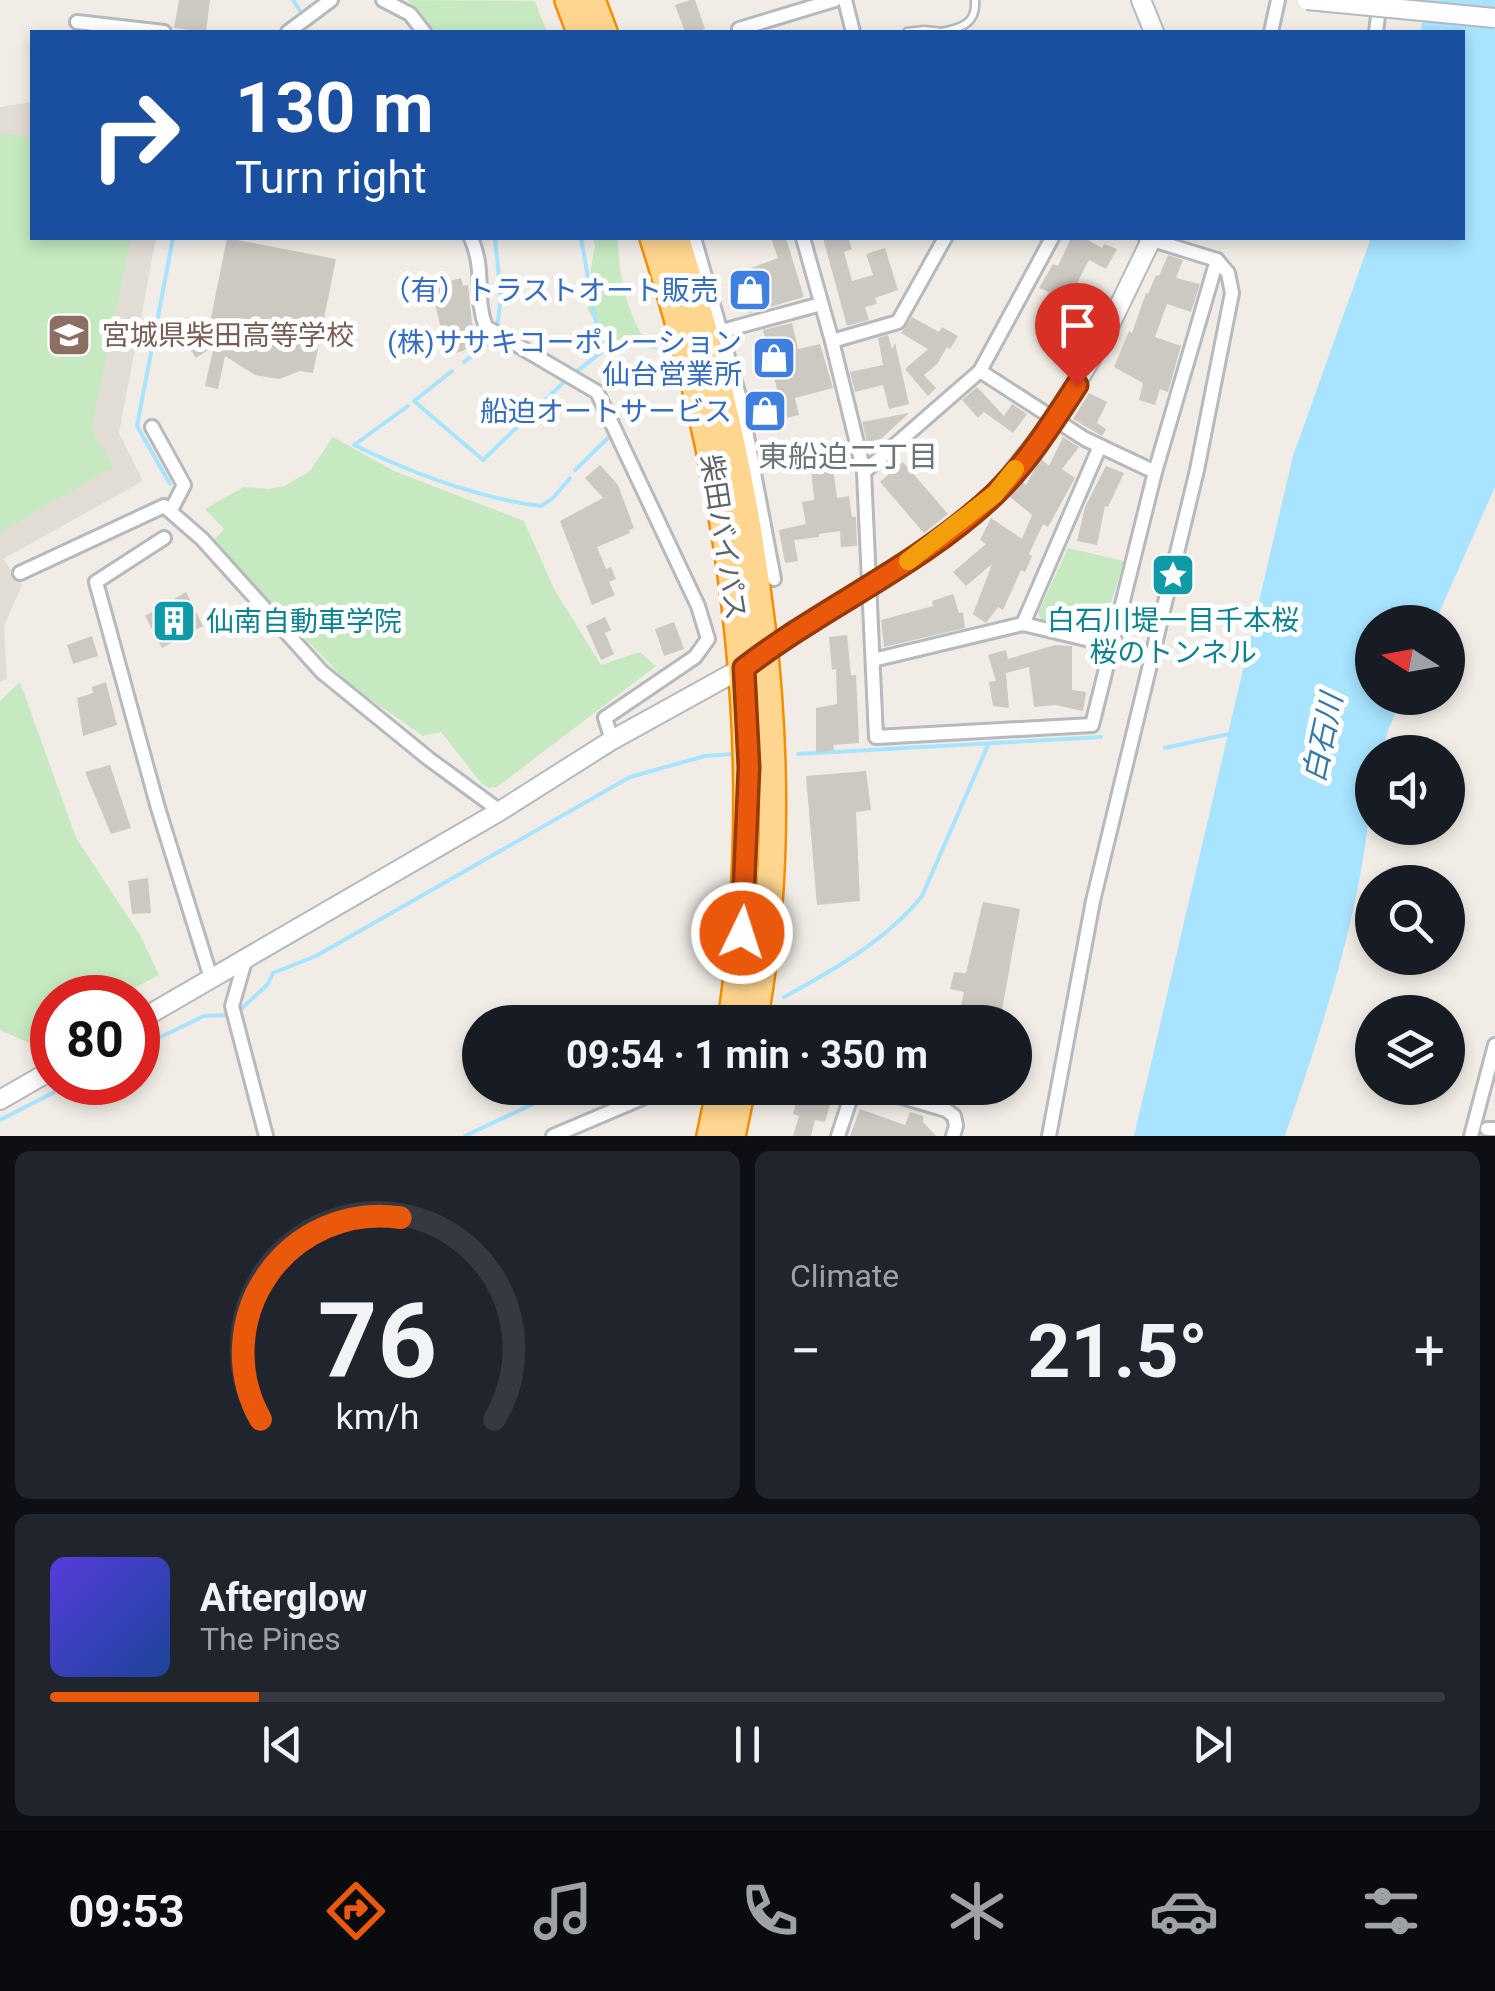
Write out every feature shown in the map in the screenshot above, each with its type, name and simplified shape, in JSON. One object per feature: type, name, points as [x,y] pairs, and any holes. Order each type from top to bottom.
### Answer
[{"type":"highway","points":[[568,0],[579,30]]},
{"type":"highway","points":[[592,0],[603,30]]},
{"type":"highway","name":"柴田バイパス","points":[[654,240],[678,318],[714,466],[734,579],[754,660],[747,850],[733,1005]]},
{"type":"highway","name":"柴田バイパス","points":[[677,240],[749,487],[754,660],[770,849],[756,1005]]},
{"type":"highway","points":[[710,1136],[716,1105]]},
{"type":"highway","points":[[732,1136],[738,1105]]},
{"type":"street","points":[[291,30],[331,0]]},
{"type":"street","points":[[383,0],[410,14],[422,30]]},
{"type":"street","points":[[739,30],[835,0]]},
{"type":"street","points":[[845,0],[852,30]]},
{"type":"street","points":[[1141,0],[1153,30]]},
{"type":"street","points":[[1270,30],[1278,0]]},
{"type":"street","points":[[1307,0],[1495,18]]},
{"type":"street","points":[[1376,30],[1380,0]]},
{"type":"street","points":[[77,22],[147,30]]},
{"type":"street","points":[[472,240],[482,274],[480,311],[486,326],[597,392],[698,606],[708,639],[695,657],[605,718],[612,740]]},
{"type":"street","points":[[695,240],[722,331],[749,487],[774,579]]},
{"type":"street","points":[[804,240],[864,472],[876,736],[1092,725],[1155,472],[1217,260]]},
{"type":"street","points":[[832,342],[898,322],[944,240]]},
{"type":"street","points":[[864,472],[980,371],[1051,240]]},
{"type":"street","points":[[160,1008],[754,660],[910,559],[995,494],[1055,419],[1104,337],[1149,240]]},
{"type":"street","points":[[1049,1136],[1093,901],[1197,470],[1232,293],[1224,266],[1217,260],[1156,240]]},
{"type":"street","points":[[722,331],[821,304]]},
{"type":"street","points":[[980,371],[1100,446],[1155,472]]},
{"type":"street","points":[[152,426],[184,485],[171,510]]},
{"type":"street","points":[[1023,624],[1100,446]]},
{"type":"street","points":[[20,573],[164,506],[322,672],[500,811]]},
{"type":"street","points":[[164,538],[96,582],[158,808],[211,978]]},
{"type":"street","points":[[873,660],[1023,624],[1111,644]]},
{"type":"street","points":[[245,960],[233,1012],[266,1136]]},
{"type":"street","points":[[1471,1136],[1495,1044]]},
{"type":"street","points":[[0,1100],[30,1083]]},
{"type":"street","points":[[552,1136],[626,1105]]},
{"type":"street","points":[[838,1136],[848,1105]]},
{"type":"street","points":[[929,1105],[954,1116],[953,1136]]},
{"type":"street","points":[[589,1136],[595,1118]]},
{"type":"lane","points":[[952,30],[962,28],[976,14],[975,0]]},
{"type":"shaded area","name":"宮城県柴田高等学校","points":[[30,102],[30,240],[156,240],[119,433],[143,481],[3,559],[22,585],[4,626],[7,679],[0,682],[0,107]]},
{"type":"green space","points":[[408,0],[535,1],[546,30],[432,30]]},
{"type":"green space","name":"宮城県柴田高等学校","points":[[0,133],[30,138],[30,240],[131,240],[91,429],[113,467],[0,532]]},
{"type":"green space","points":[[593,240],[618,240],[624,290],[644,339],[607,340],[588,310]]},
{"type":"green space","points":[[333,437],[394,471],[524,521],[554,589],[601,665],[640,652],[656,666],[497,787],[481,783],[441,732],[423,736],[351,686],[212,542],[224,529],[205,509],[244,487],[284,486],[310,471]]},
{"type":"green space","points":[[1068,548],[1124,561],[1101,635],[1042,622],[1038,613]]},
{"type":"green space","points":[[20,682],[76,838],[140,935],[159,975],[30,975],[30,1043],[0,1030],[0,701]]},
{"type":"water","name":"白石川","points":[[1424,0],[1495,0],[1495,487],[1443,605],[1355,605],[1355,715],[1395,715],[1387,735],[1355,735],[1355,845],[1365,845],[1362,865],[1355,865],[1355,903],[1344,947],[1285,1136],[1134,1136],[1293,456],[1370,240],[1465,240],[1465,30],[1421,30]]},
{"type":"building","points":[[179,0],[210,0],[206,30],[174,28]]},
{"type":"building","points":[[695,0],[705,29],[684,30],[675,5]]},
{"type":"building","points":[[227,240],[336,259],[313,373],[300,371],[279,379],[255,375],[225,356],[218,389],[205,386],[214,346],[196,358],[185,342],[201,332],[208,333]]},
{"type":"building","points":[[772,240],[787,240],[804,297],[749,313],[737,296],[738,273],[778,258]]},
{"type":"building","points":[[824,240],[849,240],[852,249],[844,252],[852,281],[873,275],[866,254],[885,248],[898,290],[875,298],[877,304],[865,307],[869,320],[847,326]]},
{"type":"building","points":[[1070,240],[1088,240],[1102,248],[1104,244],[1117,249],[1106,269],[1089,260],[1077,283],[1107,302],[1098,320],[1090,316],[1079,343],[1034,324],[1049,292],[1039,288],[1053,264],[1058,266]]},
{"type":"building","points":[[1168,255],[1183,260],[1176,278],[1200,284],[1191,312],[1167,304],[1155,337],[1181,346],[1168,392],[1160,389],[1155,405],[1139,400],[1143,383],[1114,367],[1129,331],[1132,333],[1146,293]]},
{"type":"building","points":[[461,278],[463,286],[468,285],[472,323],[481,338],[463,351],[447,355],[432,290],[451,286],[450,281]]},
{"type":"building","points":[[912,317],[939,332],[942,327],[958,336],[924,375],[936,388],[928,396],[905,369],[928,349],[901,333]]},
{"type":"building","points":[[792,323],[798,349],[820,344],[833,388],[795,398],[799,415],[769,422],[764,402],[779,398],[763,330]]},
{"type":"building","points":[[888,335],[892,349],[895,343],[909,404],[889,409],[883,385],[855,392],[850,372],[883,365],[878,338]]},
{"type":"building","points":[[977,387],[1004,416],[1012,404],[1027,414],[1013,433],[984,412],[978,418],[962,400]]},
{"type":"building","points":[[1089,393],[1107,402],[1097,423],[1106,429],[1102,436],[1073,419]]},
{"type":"building","points":[[909,413],[881,439],[867,442],[862,422]]},
{"type":"building","points":[[1063,437],[1079,447],[1062,469],[1075,478],[1048,527],[1043,524],[1025,572],[1021,570],[1003,610],[998,607],[986,623],[973,614],[992,564],[966,586],[953,572],[986,544],[980,540],[991,518],[1022,539],[1032,515],[1009,496],[1021,481],[1026,485],[1040,458],[1049,466]]},
{"type":"building","points":[[835,450],[837,498],[849,496],[852,517],[856,517],[857,546],[841,547],[840,531],[819,534],[794,540],[798,561],[785,563],[779,530],[806,524],[802,502],[814,500],[810,455]]},
{"type":"building","points":[[903,462],[948,514],[924,533],[880,482]]},
{"type":"building","points":[[600,465],[618,485],[634,528],[597,547],[606,569],[611,567],[616,579],[609,582],[615,595],[592,605],[560,521],[603,498],[585,478]]},
{"type":"building","points":[[1106,466],[1124,473],[1108,507],[1105,506],[1097,545],[1077,541],[1085,507]]},
{"type":"building","name":"仙南自動車学院","points":[[186,592],[203,626],[162,648],[145,616]]},
{"type":"building","points":[[953,594],[959,613],[963,612],[965,628],[884,647],[881,620],[933,606],[932,601]]},
{"type":"building","points":[[605,617],[611,630],[605,633],[614,654],[601,660],[586,626]]},
{"type":"building","points":[[674,622],[684,649],[664,656],[655,629]]},
{"type":"building","points":[[847,635],[851,675],[856,675],[859,743],[833,745],[834,750],[816,753],[816,708],[837,704],[836,669],[832,670],[829,637]]},
{"type":"building","points":[[92,636],[98,656],[73,664],[67,645]]},
{"type":"building","points":[[1055,645],[1072,646],[1072,690],[1086,692],[1083,711],[1055,705],[1034,707],[1029,667],[1006,673],[1009,708],[993,706],[989,682],[996,681],[988,655],[1006,650],[1008,659]]},
{"type":"building","points":[[106,682],[117,725],[83,736],[77,698],[93,693],[92,687]]},
{"type":"building","points":[[110,765],[131,828],[111,834],[85,772]]},
{"type":"building","points":[[866,771],[871,810],[856,812],[860,901],[817,905],[806,776]]},
{"type":"building","points":[[148,878],[151,913],[132,914],[128,881]]},
{"type":"building","points":[[983,902],[1020,909],[1003,1005],[961,1005],[964,992],[950,989],[954,972],[966,973]]},
{"type":"building","points":[[796,1105],[830,1105],[825,1122],[815,1120],[811,1136],[793,1136],[799,1116],[793,1114]]},
{"type":"building","points":[[860,1109],[905,1125],[910,1112],[923,1116],[923,1122],[936,1136],[850,1136]]},
{"type":"waterway","points":[[293,0],[302,14]]},
{"type":"waterway","points":[[170,484],[137,426],[173,240]]},
{"type":"waterway","points":[[495,240],[500,330]]},
{"type":"waterway","points":[[581,240],[598,334],[603,341],[613,344]]},
{"type":"waterway","points":[[464,362],[494,339]]},
{"type":"waterway","points":[[573,374],[612,346],[630,343],[659,348]]},
{"type":"waterway","points":[[452,371],[414,401],[483,460],[568,382]]},
{"type":"waterway","points":[[408,406],[354,445],[445,483],[541,506],[570,478]]},
{"type":"waterway","points":[[575,470],[611,435]]},
{"type":"waterway","points":[[1165,748],[1233,733]]},
{"type":"waterway","points":[[798,754],[1101,737]]},
{"type":"waterway","points":[[784,997],[876,940],[922,896],[989,743]]},
{"type":"waterway","points":[[239,1011],[268,984],[273,973],[316,956],[630,777],[705,756],[733,754]]},
{"type":"waterway","points":[[160,1037],[204,1016],[230,1015]]},
{"type":"waterway","points":[[0,1120],[30,1105]]},
{"type":"waterway","points":[[465,1136],[531,1105]]},
{"type":"slow traffic","points":[[908,561],[995,494],[1015,469]]},
{"type":"place","name":"（有）トラストオート販売","points":[[750,290]]},
{"type":"place","name":"宮城県柴田高等学校","points":[[69,335]]},
{"type":"place","name":"(株)ササキコーポレーション 仙台営業所","points":[[774,358]]},
{"type":"place","name":"船迫オートサービス","points":[[765,411]]},
{"type":"place","name":"白石川堤一目千本桜 桜のトンネル","points":[[1173,575]]},
{"type":"place","name":"仙南自動車学院","points":[[174,621]]},
{"type":"district","name":"東船迫二丁目","points":[[848,457]]},
{"type":"route","points":[[742,933],[749,767],[744,668],[910,559],[995,494],[1046,432],[1077,385]]}]
